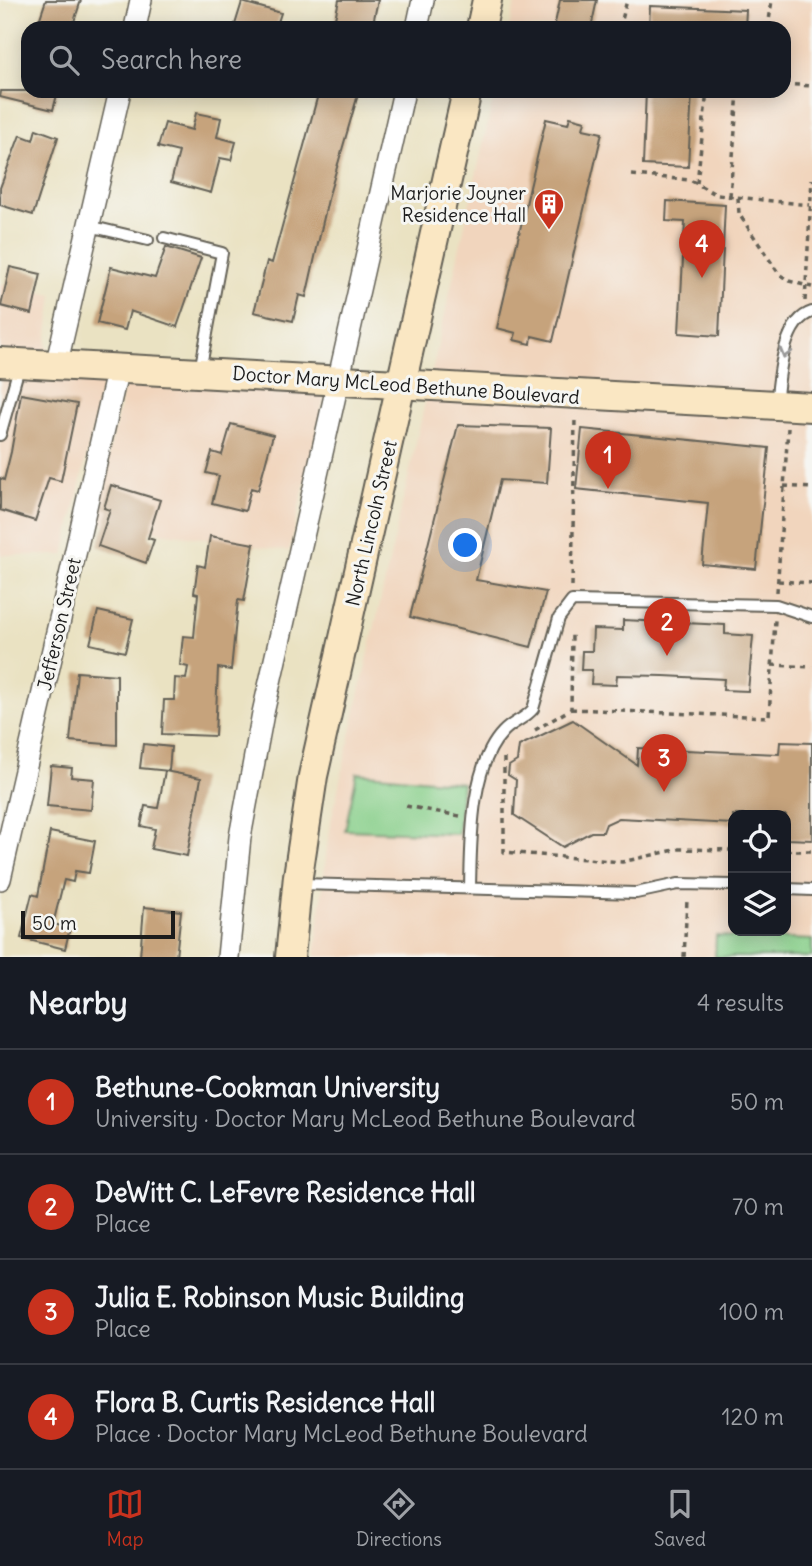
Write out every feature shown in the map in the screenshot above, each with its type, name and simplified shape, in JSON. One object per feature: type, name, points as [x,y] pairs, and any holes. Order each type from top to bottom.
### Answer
[{"type":"street","points":[[136,21],[141,0]]},
{"type":"street","points":[[418,21],[423,0]]},
{"type":"street","points":[[482,21],[487,0]]},
{"type":"street","points":[[56,366],[118,98]]},
{"type":"street","points":[[228,957],[240,837],[263,713],[402,98]]},
{"type":"street","name":"North Lincoln Street","points":[[290,957],[297,884],[313,776],[404,383],[465,98]]},
{"type":"street","name":"Doctor Mary McLeod Bethune Boulevard","points":[[10,363],[792,406]]},
{"type":"street","name":"Jefferson Street","points":[[0,879],[118,368]]},
{"type":"lane","points":[[89,226],[148,240]]},
{"type":"lane","points":[[164,238],[222,253],[200,372]]},
{"type":"lane","points":[[792,406],[784,350],[794,327],[809,313]]},
{"type":"lane","points":[[0,435],[10,363]]},
{"type":"lane","points":[[470,888],[472,818],[488,754],[504,731],[525,718],[533,709],[559,618],[572,601],[776,605],[812,617]]},
{"type":"lane","points":[[297,884],[636,893],[687,884],[728,886]]},
{"type":"lane","points":[[791,888],[812,890]]},
{"type":"path","points":[[622,21],[627,0]]},
{"type":"path","points":[[769,21],[772,0]]},
{"type":"path","points":[[791,84],[812,86]]},
{"type":"path","points":[[697,183],[706,98]]},
{"type":"path","points":[[730,196],[737,98]]},
{"type":"path","points":[[632,175],[697,183],[717,195],[810,205]]},
{"type":"path","points":[[809,313],[803,286],[812,178]]},
{"type":"path","points":[[737,197],[739,214],[779,274],[803,286],[812,287]]},
{"type":"path","points":[[527,735],[571,709],[769,717],[792,406]]},
{"type":"path","points":[[571,709],[575,413]]},
{"type":"path","points":[[784,486],[812,488]]},
{"type":"path","points":[[778,581],[812,583]]},
{"type":"path","points":[[772,664],[812,667]]},
{"type":"path","points":[[505,748],[504,852],[622,862],[679,849],[728,850]]},
{"type":"path","points":[[406,806],[472,818]]},
{"type":"path","points":[[791,851],[812,851]]},
{"type":"path","points":[[684,957],[687,884]]},
{"type":"shaded area","points":[[516,0],[812,0],[812,957],[315,957],[329,830],[493,98],[791,98],[791,21],[511,21]]},
{"type":"shaded area","points":[[0,284],[53,295],[46,348],[49,348],[48,354],[0,351]]},
{"type":"shaded area","points":[[0,374],[104,379],[64,555],[0,555]]},
{"type":"shaded area","points":[[126,380],[326,390],[289,551],[93,522]]},
{"type":"green space","points":[[357,773],[462,783],[458,834],[345,830]]},
{"type":"green space","points":[[716,936],[812,940],[812,957],[715,957]]},
{"type":"building","points":[[46,0],[81,0],[74,21],[39,21]]},
{"type":"building","points":[[339,0],[378,0],[374,21],[334,21]]},
{"type":"building","points":[[560,0],[597,0],[592,21],[556,21]]},
{"type":"building","points":[[242,2],[281,13],[278,21],[236,21]]},
{"type":"building","points":[[650,6],[746,10],[745,21],[649,21]]},
{"type":"building","points":[[1,91],[21,91],[21,98],[56,98],[53,110],[0,97]]},
{"type":"building","points":[[317,98],[357,98],[329,195],[306,297],[299,295],[293,321],[254,312],[267,261],[272,263]]},
{"type":"building","points":[[646,98],[692,98],[688,167],[643,165]]},
{"type":"building","points":[[196,113],[221,118],[217,137],[236,142],[231,160],[220,158],[211,193],[171,182],[179,152],[158,147],[165,123],[192,130]]},
{"type":"building","name":"Marjorie Joyner Residence Hall","points":[[570,117],[585,121],[583,129],[602,133],[553,341],[532,336],[531,344],[514,340],[516,333],[497,328],[546,119],[568,124]]},
{"type":"building","points":[[36,129],[58,137],[33,215],[0,205],[0,188],[20,135],[33,140]]},
{"type":"building","points":[[667,201],[725,205],[719,336],[679,333],[685,222],[666,221]]},
{"type":"building","points":[[166,247],[201,258],[177,327],[130,311],[125,330],[97,323],[111,267],[155,278]]},
{"type":"building","points":[[10,267],[41,274],[32,314],[1,306]]},
{"type":"building","points":[[21,394],[77,404],[61,481],[49,478],[35,521],[0,510],[0,478],[4,480]]},
{"type":"building","points":[[231,424],[273,435],[258,490],[251,488],[245,511],[212,503],[219,476],[206,473],[212,452],[222,455]]},
{"type":"building","points":[[458,425],[551,428],[547,483],[500,480],[476,580],[546,592],[531,647],[410,617]]},
{"type":"building","points":[[582,429],[769,448],[756,569],[702,564],[708,503],[576,489]]},
{"type":"building","points":[[111,485],[160,500],[148,538],[154,540],[146,563],[98,546],[110,510],[104,508]]},
{"type":"building","points":[[210,536],[254,544],[244,601],[238,600],[231,670],[218,668],[215,736],[162,734],[164,700],[174,700],[175,678],[186,679],[188,667],[180,665],[183,636],[194,637],[198,594],[194,593],[198,565],[205,567]]},
{"type":"building","points":[[98,611],[133,619],[125,652],[90,644]]},
{"type":"building","points":[[623,620],[725,625],[725,634],[753,636],[748,691],[723,690],[724,679],[664,676],[617,675],[616,685],[591,684],[592,670],[581,670],[582,651],[592,651],[593,629],[623,630]]},
{"type":"building","points":[[77,672],[117,675],[117,745],[70,741]]},
{"type":"building","points":[[573,720],[637,765],[638,748],[779,754],[780,742],[812,743],[812,840],[791,839],[791,810],[728,810],[728,824],[619,818],[606,824],[603,832],[591,832],[563,847],[514,815],[516,780],[508,775],[509,766],[517,761],[519,746]]},
{"type":"building","points":[[143,744],[171,747],[169,771],[140,768]]},
{"type":"building","points":[[51,766],[72,768],[71,777],[94,779],[91,810],[47,806]]},
{"type":"building","points":[[165,771],[201,778],[187,856],[151,849],[155,829],[141,826],[145,806],[158,808]]},
{"type":"building","points":[[50,832],[95,841],[89,873],[75,871],[73,882],[64,880],[53,924],[70,928],[65,949],[21,938],[32,894],[38,896]]},
{"type":"building","points":[[144,907],[181,911],[176,957],[140,957]]},
{"type":"place","name":"Marjorie Joyner Residence Hall","points":[[549,231]]},
{"type":"place","name":"Flora B. Curtis Residence Hall","points":[[702,278]]},
{"type":"place","name":"Bethune-Cookman University","points":[[608,489]]},
{"type":"place","name":"DeWitt C. LeFevre Residence Hall","points":[[667,656]]},
{"type":"place","name":"Julia E. Robinson Music Building","points":[[664,792]]}]
